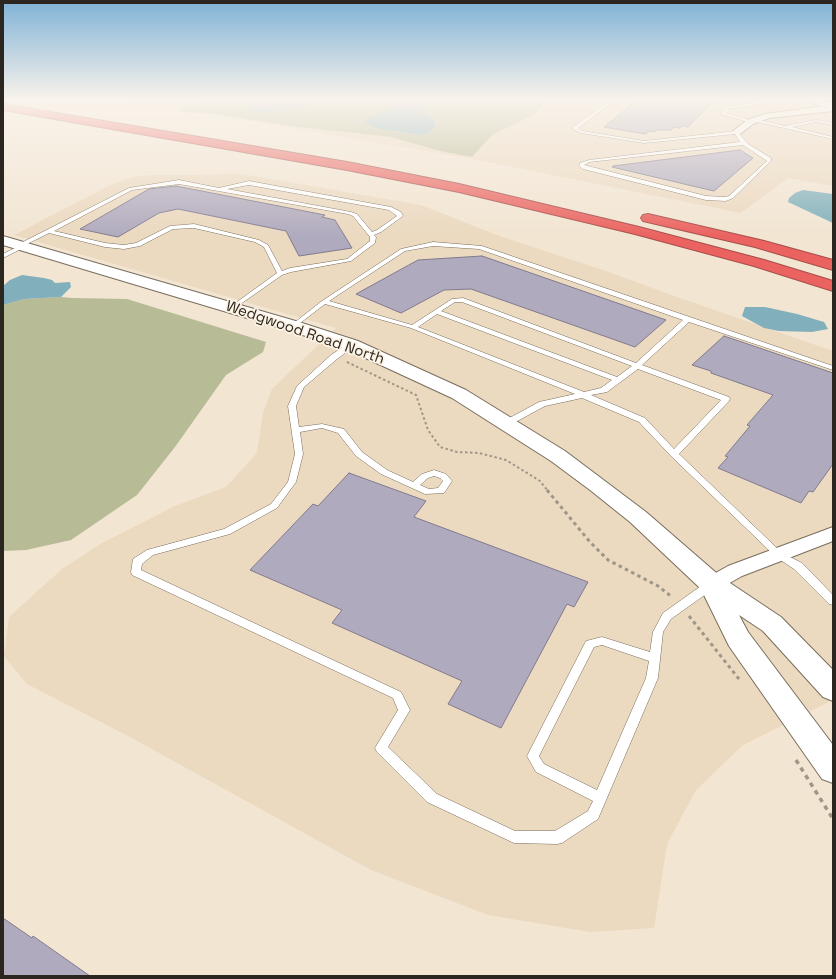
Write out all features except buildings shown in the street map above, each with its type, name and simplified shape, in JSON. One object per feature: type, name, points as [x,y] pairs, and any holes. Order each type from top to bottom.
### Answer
[{"type":"highway","points":[[227,146],[419,179],[512,200],[625,227],[833,286]]},
{"type":"highway","points":[[300,146],[362,156]]},
{"type":"highway","points":[[833,265],[759,244],[635,215],[833,270]]},
{"type":"highway","points":[[759,264],[833,291]]},
{"type":"street","name":"Wedgwood Road North","points":[[3,240],[352,345],[459,394],[558,456],[598,485],[638,517],[712,584],[772,624],[833,689]]},
{"type":"street","points":[[712,584],[735,571],[833,534]]},
{"type":"street","name":"Wedgwood Road North","points":[[712,584],[738,639],[833,769]]},
{"type":"lane","points":[[721,146],[589,161],[582,163],[580,166],[706,198],[726,199],[770,161],[747,146]]},
{"type":"lane","points":[[3,256],[48,231],[131,189],[179,182],[349,213],[355,215],[373,237],[373,242],[349,260],[290,270],[280,274],[232,308]]},
{"type":"lane","points":[[220,189],[249,183],[391,209],[399,213],[400,216],[395,220],[379,231],[370,234]]},
{"type":"lane","points":[[48,231],[105,245],[124,247],[138,245],[172,227],[194,226],[257,241],[266,246],[280,274]]},
{"type":"lane","points":[[293,326],[324,302],[403,250],[433,244],[480,247],[833,368]]},
{"type":"lane","points":[[413,327],[454,300],[463,300],[726,399],[674,454]]},
{"type":"lane","points":[[324,302],[413,327],[642,420],[674,454],[779,555],[798,566],[833,601]]},
{"type":"lane","points":[[437,312],[618,380]]},
{"type":"lane","points":[[507,423],[542,404],[604,390],[637,366],[688,319]]},
{"type":"lane","points":[[352,345],[334,357],[301,386],[292,406],[299,454],[292,482],[274,506],[227,532],[150,552],[137,562],[136,572],[397,696],[404,710],[381,748],[432,798],[514,837],[557,838],[593,815],[652,678],[658,632],[668,616],[712,584]]},
{"type":"lane","points":[[296,430],[322,426],[341,432],[358,454],[384,472],[414,485]]},
{"type":"lane","points":[[600,798],[540,768],[533,756],[590,644],[602,641],[654,658]]},
{"type":"shaded area","points":[[394,146],[833,146],[833,186],[788,178],[741,213],[472,159]]},
{"type":"shaded area","points":[[242,174],[421,205],[502,237],[606,271],[833,351],[833,700],[743,745],[696,790],[667,844],[654,928],[590,932],[488,915],[371,870],[132,738],[27,684],[4,656],[9,617],[62,569],[102,543],[175,506],[226,487],[257,453],[263,413],[272,389],[336,328],[14,235],[112,184],[138,176]]},
{"type":"green space","points":[[421,146],[482,146],[472,157]]},
{"type":"green space","points":[[61,297],[127,299],[266,342],[263,352],[226,375],[175,447],[137,495],[71,540],[26,550],[3,551],[3,305],[24,299]]},
{"type":"water","points":[[803,190],[833,194],[833,223],[788,202],[789,198],[795,193]]},
{"type":"water","points":[[22,275],[44,278],[52,280],[55,283],[70,282],[71,287],[61,297],[24,299],[3,305],[3,286],[10,280]]},
{"type":"water","points":[[745,307],[765,307],[797,314],[824,322],[828,329],[812,332],[779,331],[764,328],[742,316]]}]
